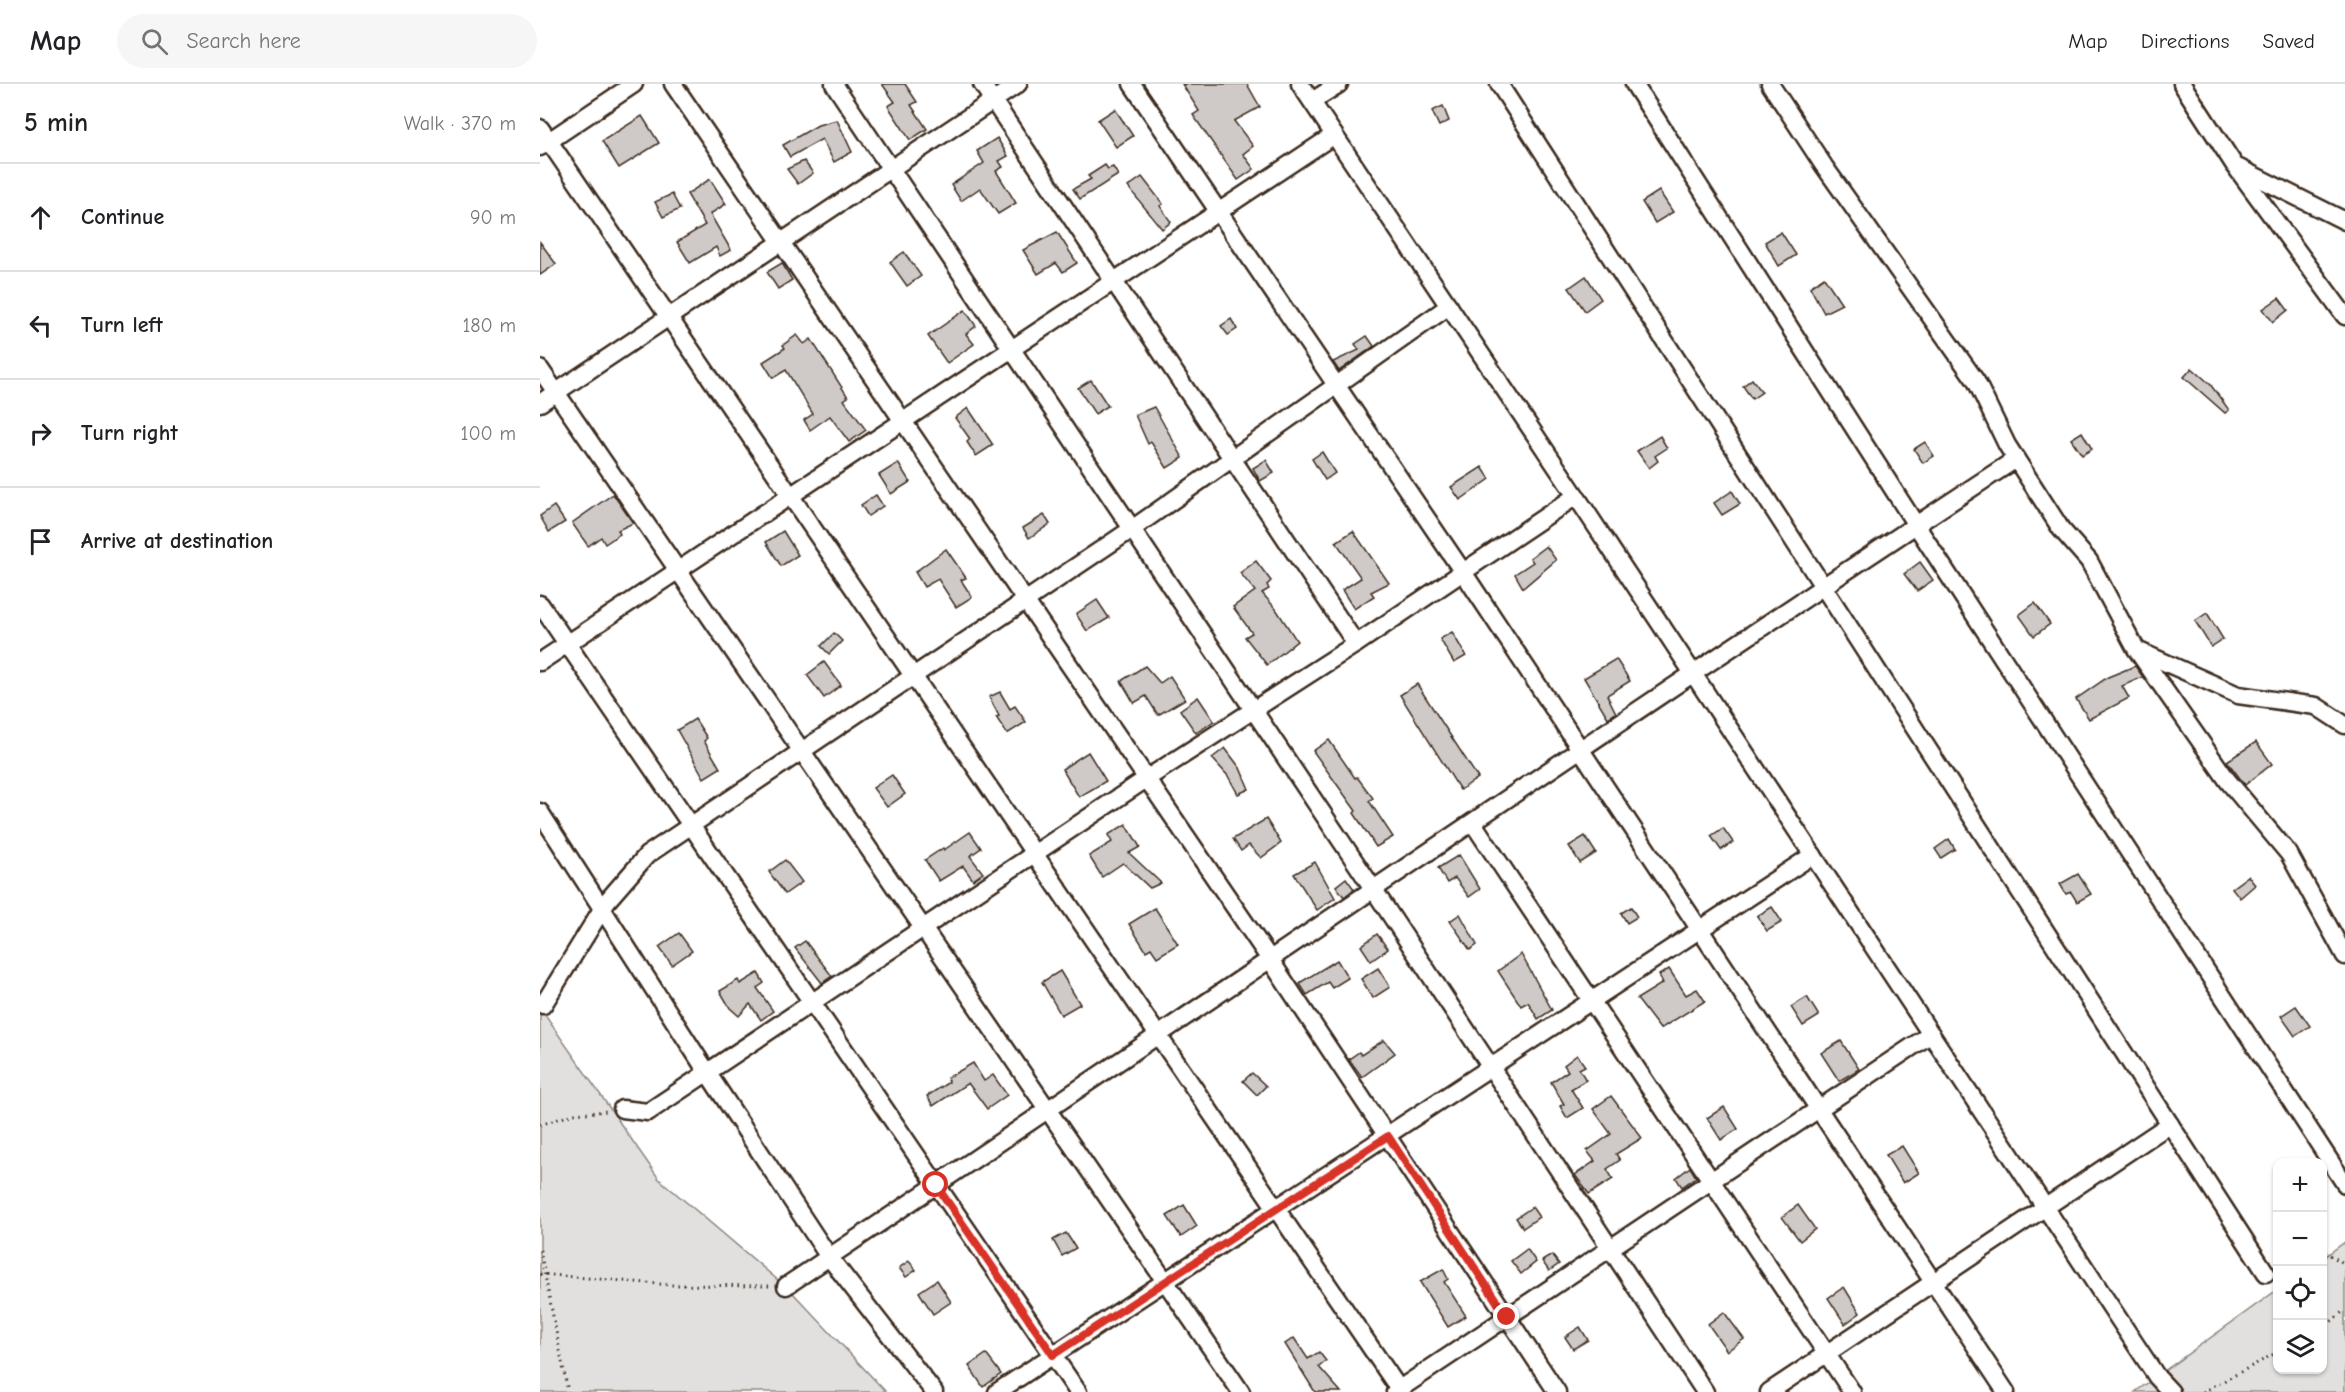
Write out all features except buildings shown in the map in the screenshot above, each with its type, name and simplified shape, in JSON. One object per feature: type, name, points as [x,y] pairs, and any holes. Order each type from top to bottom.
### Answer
[{"type":"street","points":[[634,84],[543,138],[792,497],[1277,1209],[1398,1391],[1931,1034]]},
{"type":"street","points":[[674,84],[1272,961],[1557,1392]]},
{"type":"street","points":[[834,84],[1374,890],[1705,1392]]},
{"type":"street","points":[[982,84],[1356,644]]},
{"type":"street","points":[[540,403],[1018,84]]},
{"type":"street","points":[[1132,84],[1463,572],[2006,1392]]},
{"type":"street","points":[[1300,84],[1693,672],[2151,1367],[2170,1392]]},
{"type":"street","points":[[1312,101],[1339,84]]},
{"type":"street","points":[[1499,84],[2266,1273]]},
{"type":"street","points":[[1634,84],[1916,525],[2345,1184]]},
{"type":"street","points":[[1770,84],[1824,166],[1976,381],[2016,459],[2061,529],[2089,561],[2136,649],[2228,781],[2289,854],[2345,956]]},
{"type":"street","points":[[2182,84],[2235,166],[2345,316]]},
{"type":"street","points":[[540,662],[904,423],[1334,135]]},
{"type":"street","points":[[2235,166],[2345,221]]},
{"type":"street","points":[[543,1005],[602,909],[647,855],[1132,529],[1449,306]]},
{"type":"street","points":[[540,369],[1240,1392]]},
{"type":"street","points":[[786,1286],[1272,961],[1693,672],[2016,459]]},
{"type":"street","points":[[622,1109],[648,1112],[1146,779],[1356,644],[1576,496]]},
{"type":"street","points":[[540,604],[1078,1392]]},
{"type":"street","points":[[2136,649],[2238,695],[2316,706],[2345,725]]},
{"type":"street","points":[[540,812],[829,1257],[933,1392]]},
{"type":"street","points":[[1473,823],[1852,1392]]},
{"type":"street","points":[[997,1392],[1813,855]]},
{"type":"street","points":[[1769,1392],[1935,1284],[2170,1124]]},
{"type":"path","points":[[540,1125],[574,1114],[622,1109]]},
{"type":"path","points":[[540,1250],[547,1274],[568,1392]]},
{"type":"path","points":[[2327,1253],[2345,1264]]},
{"type":"path","points":[[540,1274],[671,1285],[786,1286]]},
{"type":"path","points":[[2327,1325],[2345,1310]]},
{"type":"path","points":[[2203,1392],[2273,1354]]},
{"type":"shaded area","points":[[540,1008],[659,1179],[793,1293],[886,1392],[540,1392]]},
{"type":"shaded area","points":[[2345,1242],[2345,1392],[2135,1392],[2273,1293],[2273,1374],[2327,1374],[2327,1255]]},
{"type":"route","points":[[936,1185],[1053,1355],[1388,1136],[1507,1317]]}]
